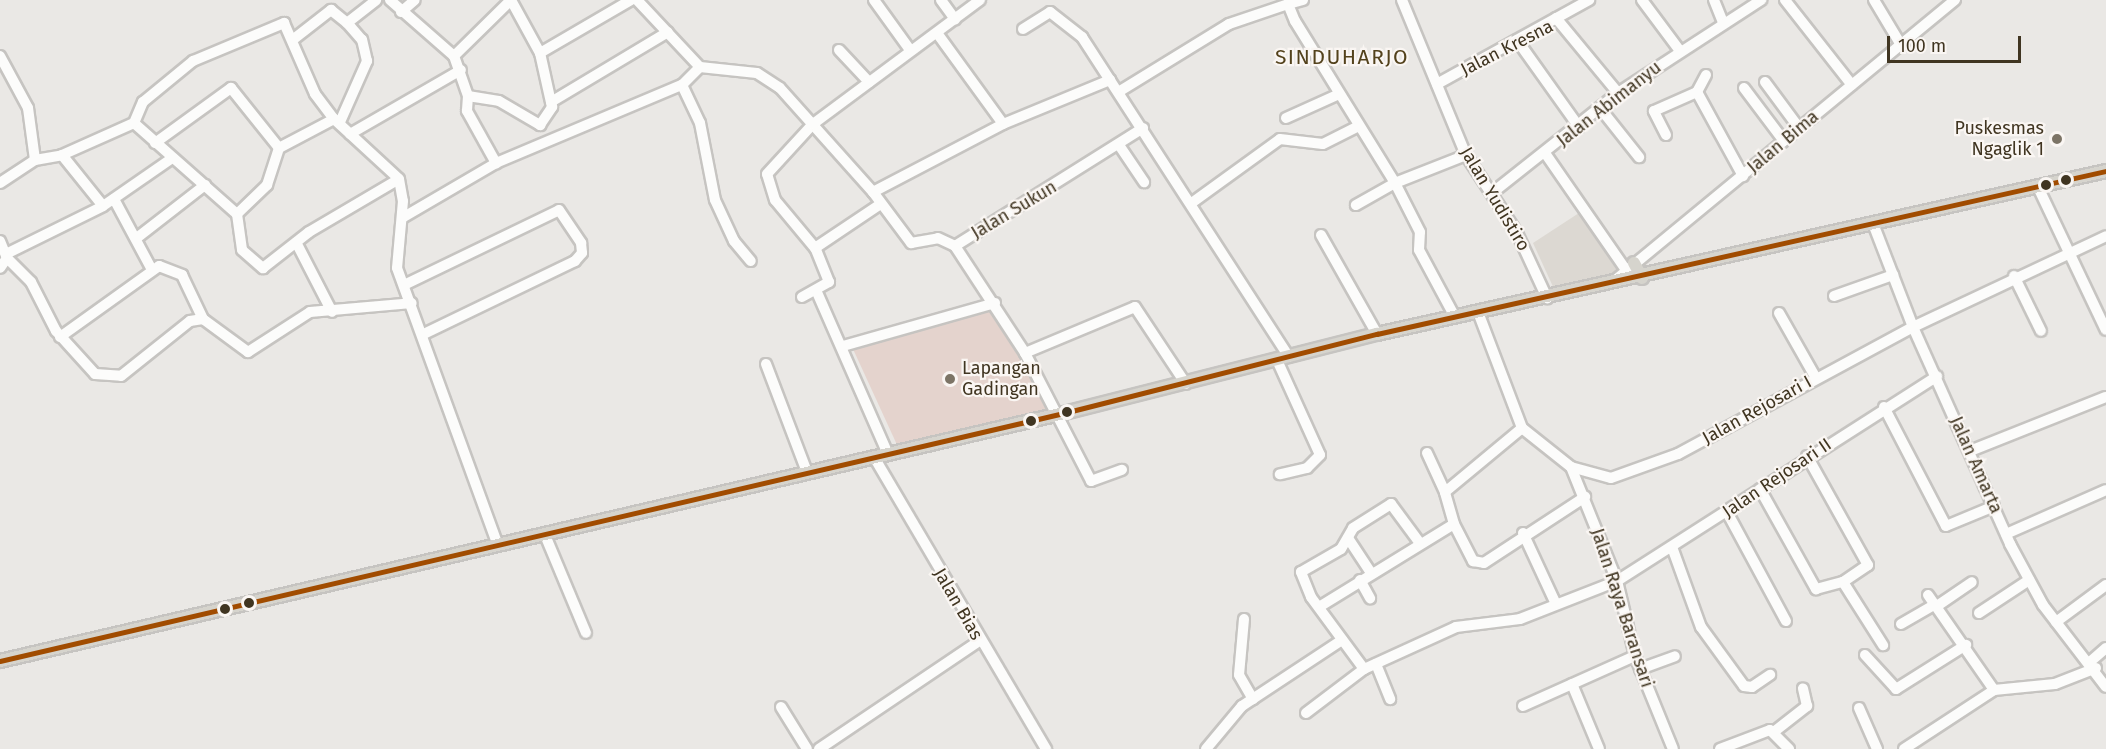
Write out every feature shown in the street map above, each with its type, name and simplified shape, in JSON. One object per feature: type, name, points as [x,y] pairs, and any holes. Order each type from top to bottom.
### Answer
[{"type":"main road","points":[[0,661],[1056,415],[1377,334],[1642,278],[2106,171]]},
{"type":"main road","points":[[1630,266],[1642,278]]},
{"type":"street","points":[[347,23],[376,0]]},
{"type":"street","points":[[390,0],[454,56],[468,96],[467,111],[496,163]]},
{"type":"street","points":[[401,12],[414,0]]},
{"type":"street","points":[[454,56],[511,0],[540,53],[551,102],[549,117],[535,125],[499,101],[468,96]]},
{"type":"street","points":[[540,53],[631,0]]},
{"type":"street","points":[[402,218],[496,163],[682,85],[700,67],[637,0]]},
{"type":"street","points":[[874,0],[910,50]]},
{"type":"street","points":[[941,0],[955,20]]},
{"type":"street","points":[[802,297],[829,282],[815,248],[774,200],[765,178],[813,124],[980,0]]},
{"type":"street","name":"Jalan Yudistiro","points":[[1402,0],[1466,155],[1492,194],[1547,298]]},
{"type":"street","points":[[1556,18],[1590,0]]},
{"type":"street","points":[[1642,0],[1680,51]]},
{"type":"street","points":[[1714,0],[1723,22]]},
{"type":"street","name":"Jalan Abimanyu","points":[[1492,194],[1580,127],[1618,93],[1723,22],[1761,0]]},
{"type":"street","points":[[1785,0],[1852,85]]},
{"type":"street","points":[[1874,0],[1901,45]]},
{"type":"street","name":"Jalan Bima","points":[[1612,283],[1955,0]]},
{"type":"street","points":[[1120,91],[1229,24],[1294,2],[1337,95],[1395,183],[1420,232],[1419,250],[1455,317]]},
{"type":"street","points":[[237,214],[267,185],[279,148],[337,121],[367,62],[362,40],[332,10],[295,38]]},
{"type":"street","points":[[1023,29],[1052,13],[1082,37],[1193,202],[1283,359],[1320,455],[1301,470],[1280,474]]},
{"type":"street","name":"Jalan Kresna","points":[[1437,84],[1556,18],[1618,93]]},
{"type":"street","points":[[0,183],[35,160],[62,155],[134,123],[143,102],[208,53],[228,49],[277,22],[295,38],[309,81],[337,121],[399,179],[402,218],[396,250],[404,285],[424,334],[498,545]]},
{"type":"street","points":[[551,102],[668,32]]},
{"type":"street","points":[[937,33],[1004,124]]},
{"type":"street","points":[[1517,40],[1580,127]]},
{"type":"street","points":[[839,50],[869,81]]},
{"type":"street","points":[[0,56],[28,108],[35,160]]},
{"type":"street","name":"Jalan Sukun","points":[[700,67],[757,73],[787,94],[873,192],[879,205],[911,243],[938,238],[955,246],[1143,128]]},
{"type":"street","points":[[350,134],[460,70]]},
{"type":"street","points":[[1666,135],[1654,111],[1697,92],[1706,75]]},
{"type":"street","points":[[873,192],[1004,124],[1110,80]]},
{"type":"street","points":[[1765,82],[1798,128]]},
{"type":"street","points":[[682,85],[700,123],[715,200],[731,235],[751,261]]},
{"type":"street","points":[[155,143],[231,88],[279,148]]},
{"type":"street","points":[[1744,88],[1784,141]]},
{"type":"street","points":[[1697,92],[1743,176]]},
{"type":"street","points":[[1286,118],[1337,95]]},
{"type":"street","points":[[1600,108],[1639,157]]},
{"type":"street","points":[[134,123],[171,159],[237,214],[242,250],[263,268],[298,246],[309,232],[399,179]]},
{"type":"street","points":[[1193,202],[1280,139],[1323,144],[1359,126]]},
{"type":"street","points":[[1119,145],[1144,182]]},
{"type":"street","points":[[1545,153],[1630,266]]},
{"type":"street","points":[[62,155],[103,206]]},
{"type":"street","points":[[1356,205],[1395,183],[1466,155]]},
{"type":"street","points":[[4,260],[103,206],[171,159]]},
{"type":"street","points":[[138,237],[205,185]]},
{"type":"street","points":[[2038,187],[2066,251],[2106,330]]},
{"type":"street","points":[[114,199],[138,237],[151,268]]},
{"type":"street","points":[[815,248],[879,205]]},
{"type":"street","points":[[404,285],[559,210],[581,243],[582,254],[575,261],[424,334]]},
{"type":"street","name":"Jalan Amarta","points":[[1874,226],[1913,327],[2029,580],[2056,622],[2093,665],[2106,687]]},
{"type":"street","points":[[1321,235],[1377,334]]},
{"type":"street","name":"Jalan Rejosari I","points":[[1522,428],[1571,467],[1611,478],[1638,471],[2014,276],[2066,251],[2106,236]]},
{"type":"street","points":[[0,241],[4,260],[31,282],[60,336],[94,374],[121,376],[190,321],[203,319]]},
{"type":"street","points":[[298,246],[332,312]]},
{"type":"street","points":[[955,246],[995,303],[1025,352],[1091,481],[1122,470]]},
{"type":"street","points":[[60,336],[151,268],[171,266],[182,275],[203,319],[248,352],[310,312],[332,312],[412,303]]},
{"type":"street","points":[[1834,296],[1893,275]]},
{"type":"street","points":[[2014,276],[2041,331]]},
{"type":"street","points":[[816,290],[843,346],[888,454]]},
{"type":"street","points":[[843,346],[995,303]]},
{"type":"street","points":[[1025,352],[1135,307],[1186,384]]},
{"type":"street","points":[[1445,492],[1522,428],[1478,312]]},
{"type":"street","points":[[1779,313],[1816,378]]},
{"type":"street","points":[[766,364],[807,472]]},
{"type":"street","name":"Jalan Rejosari II","points":[[1306,713],[1364,669],[1456,627],[1484,620],[1510,622],[1617,581],[1727,512],[1807,456],[1937,376]]},
{"type":"street","points":[[1970,451],[2106,397]]},
{"type":"street","points":[[1884,407],[1946,526],[1994,506]]},
{"type":"street","points":[[1427,453],[1445,492],[1454,524],[1479,564],[1523,533],[1585,497]]},
{"type":"street","points":[[1760,489],[1816,589],[1843,582],[1868,565],[1807,456]]},
{"type":"street","name":"Jalan Bias","points":[[874,457],[979,640],[1046,749]]},
{"type":"street","name":"Jalan Raya Baransari","points":[[1571,467],[1617,581],[1635,656],[1672,749]]},
{"type":"street","points":[[2006,534],[2106,490]]},
{"type":"street","points":[[1364,669],[1319,607],[1301,572],[1341,549],[1353,528],[1393,504],[1419,542]]},
{"type":"street","points":[[1727,512],[1786,621]]},
{"type":"street","points":[[1319,607],[1419,542],[1454,524]]},
{"type":"street","points":[[1523,533],[1556,604]]},
{"type":"street","points":[[545,535],[586,633]]},
{"type":"street","points":[[1348,537],[1371,573]]},
{"type":"street","points":[[1672,547],[1701,627],[1744,686],[1752,687],[1770,675]]},
{"type":"street","points":[[1360,580],[1370,598]]},
{"type":"street","points":[[1979,613],[2029,580]]},
{"type":"street","points":[[1843,582],[1882,645]]},
{"type":"street","points":[[1900,624],[1933,602],[1972,582]]},
{"type":"street","points":[[2056,622],[2106,585]]},
{"type":"street","points":[[1933,602],[1966,645],[1994,690]]},
{"type":"street","points":[[1244,619],[1239,675],[1253,699]]},
{"type":"street","points":[[819,749],[979,640]]},
{"type":"street","points":[[1206,749],[1232,715],[1342,640]]},
{"type":"street","points":[[1865,655],[1896,689],[1966,645]]},
{"type":"street","points":[[1904,749],[1994,690],[2055,684],[2093,665],[2106,648]]},
{"type":"street","points":[[1523,706],[1635,656]]},
{"type":"street","points":[[1640,669],[1675,656]]},
{"type":"street","points":[[1376,664],[1390,699]]},
{"type":"street","points":[[1572,684],[1599,749]]},
{"type":"street","points":[[1720,749],[1761,730],[1775,731],[1807,706],[1803,688]]},
{"type":"street","points":[[1858,708],[1877,749]]},
{"type":"street","points":[[800,749],[779,709],[807,749]]},
{"type":"street","points":[[1775,731],[1789,749]]},
{"type":"shaded area","points":[[1582,211],[1620,267],[1611,278],[1555,291],[1533,243]]},
{"type":"shaded area","name":"Lapangan Gadingan","points":[[993,309],[1052,410],[898,447],[853,349]]},
{"type":"transit line","points":[[0,661],[1064,413],[1377,334],[2106,171]]},
{"type":"place","name":"Puskesmas Ngaglik 1","points":[[2057,139]]},
{"type":"place","name":"Lapangan Gadingan","points":[[950,379]]},
{"type":"district","name":"SINDUHARJO","points":[[1342,57]]}]
